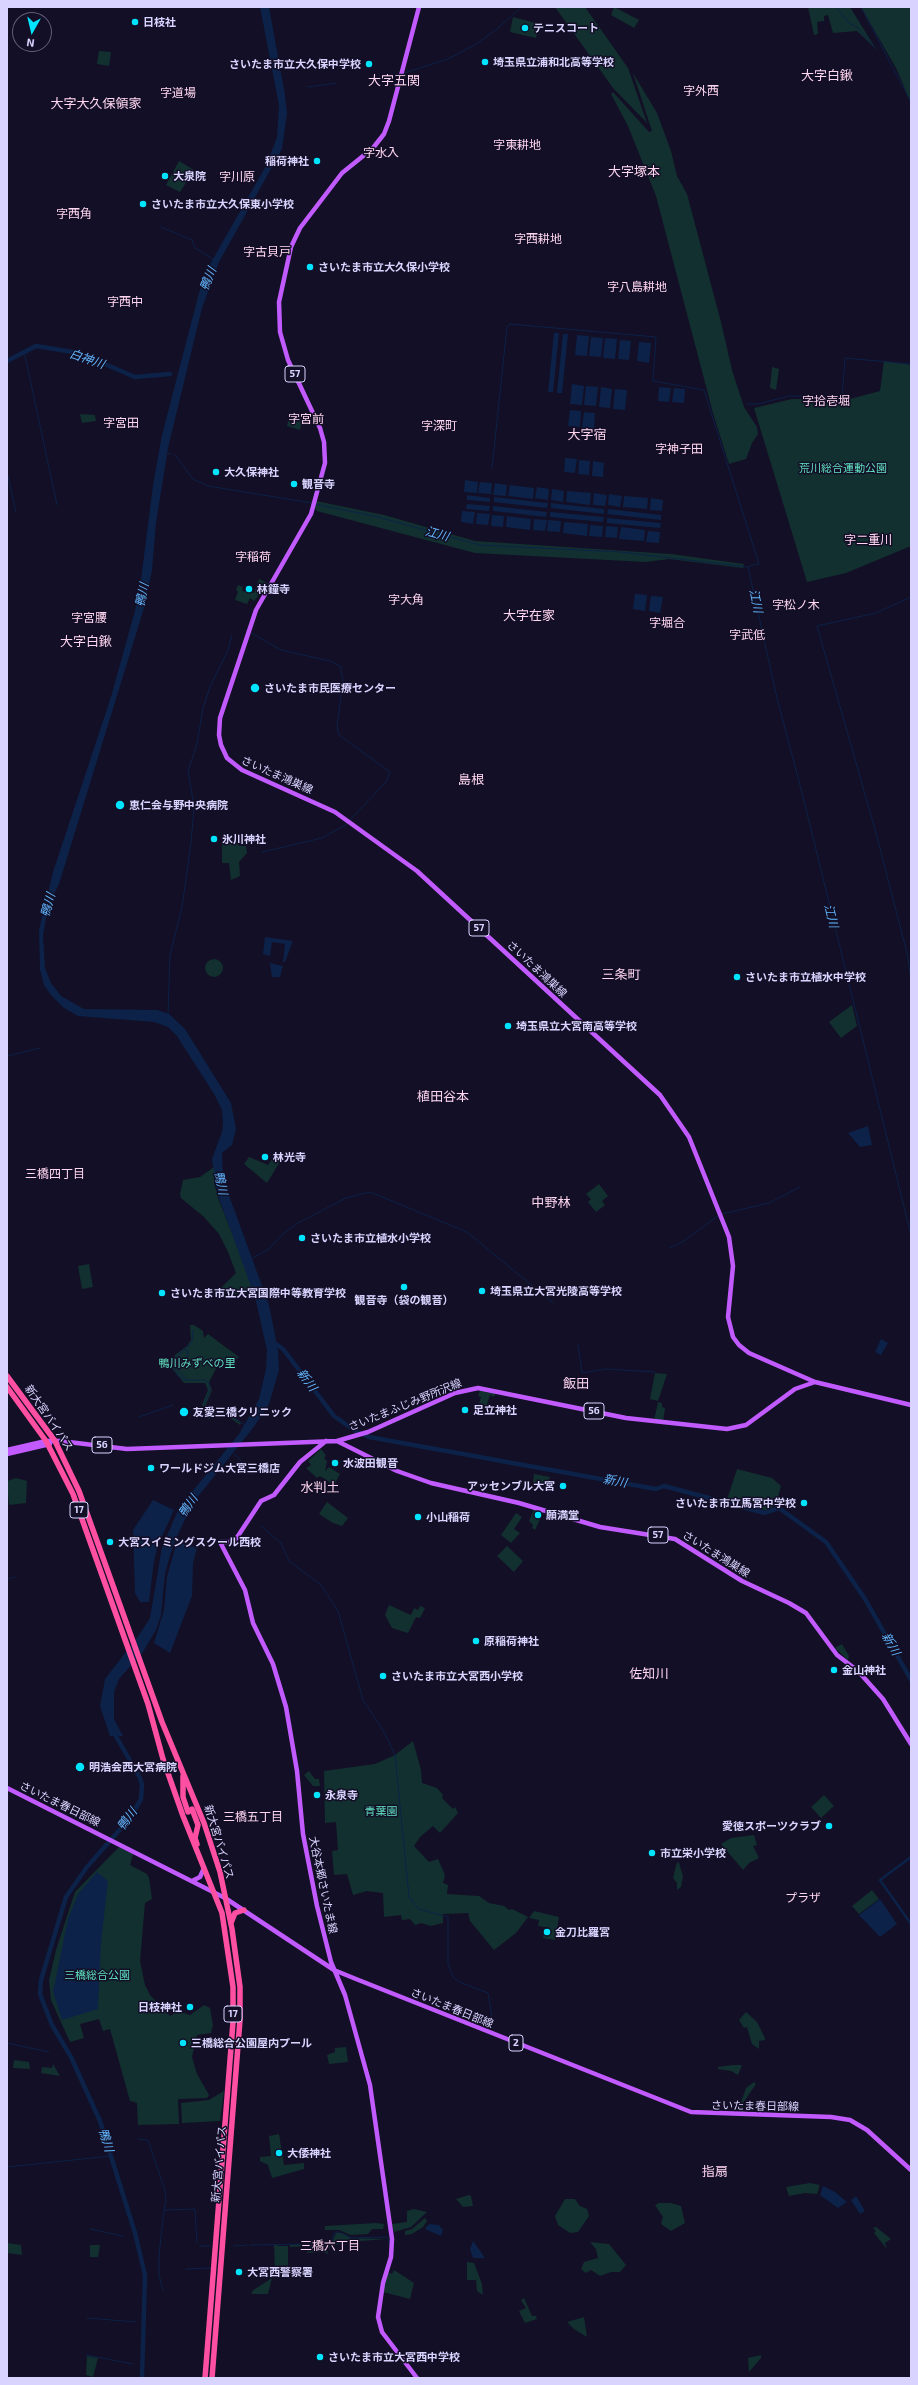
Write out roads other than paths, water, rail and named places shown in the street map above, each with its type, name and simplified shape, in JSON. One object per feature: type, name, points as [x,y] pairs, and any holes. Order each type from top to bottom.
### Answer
[{"type":"highway","name":"新大宮バイパス","points":[[7,1376],[55,1441],[83,1501],[140,1659],[206,1831],[232,1929],[240,1987],[240,2020],[212,2378]]},
{"type":"highway","name":"新大宮バイパス","points":[[7,1387],[47,1443],[73,1494],[127,1644],[163,1760],[200,1860],[216,1893],[222,1913],[233,1987],[233,2022],[205,2378]]},
{"type":"highway","points":[[181,1766],[184,1785],[183,1798],[198,1825],[195,1838],[200,1860]]},
{"type":"highway","points":[[232,1929],[234,1915],[244,1910]]},
{"type":"main road","name":"さいたま鴻巣線","points":[[419,7],[389,121],[382,137],[373,148],[342,173],[297,232],[291,247],[281,291],[279,318],[283,345],[320,428],[324,442],[324,469],[314,504],[263,596],[252,622],[220,719],[219,735],[224,753],[242,770],[315,802],[343,817],[417,871],[660,1095],[689,1137],[729,1237],[733,1266],[728,1317],[733,1337],[739,1345],[749,1353],[816,1382]]},
{"type":"main road","name":"さいたまふじみ野所沢線","points":[[55,1441],[66,1440],[127,1449],[327,1440],[337,1441],[368,1432],[455,1393],[478,1388],[626,1418],[733,1429],[751,1423],[795,1388],[816,1382],[911,1405]]},
{"type":"main road","name":"大谷本郷さいたま線","points":[[327,1440],[300,1462],[274,1495],[261,1501],[234,1542],[220,1542],[245,1590],[253,1623],[273,1664],[283,1696],[293,1740],[305,1846],[317,1906],[334,1970],[345,1995],[368,2074],[392,2234],[392,2253],[382,2289],[378,2317],[382,2332],[417,2378]]},
{"type":"main road","points":[[7,1454],[55,1441]]},
{"type":"main road","name":"さいたま鴻巣線","points":[[337,1441],[397,1471],[429,1482],[519,1503],[600,1527],[675,1539],[742,1581],[789,1603],[806,1613],[837,1655],[858,1671],[880,1696],[911,1744]]},
{"type":"main road","points":[[7,1450],[47,1443]]},
{"type":"main road","name":"さいたま春日部線","points":[[7,1788],[104,1835],[225,1898],[334,1970],[691,2112],[831,2117],[850,2120],[867,2130],[911,2170]]},
{"type":"main road","points":[[192,1880],[200,1877],[204,1868]]},
{"type":"water","points":[[260,7],[269,7],[285,95],[287,113],[282,149],[219,262],[202,308],[168,448],[156,523],[152,570],[144,608],[59,884],[48,906],[43,936],[45,968],[51,983],[61,996],[84,1009],[157,1010],[169,1014],[185,1029],[231,1103],[236,1129],[232,1145],[222,1153],[223,1179],[269,1305],[278,1350],[279,1370],[269,1404],[253,1428],[192,1504],[175,1541],[169,1559],[165,1574],[161,1615],[156,1630],[143,1652],[119,1679],[114,1692],[114,1719],[123,1736],[110,1736],[100,1706],[105,1679],[139,1635],[150,1618],[162,1547],[179,1508],[239,1434],[259,1399],[266,1369],[267,1350],[255,1297],[217,1193],[212,1159],[222,1132],[223,1122],[222,1110],[214,1094],[177,1036],[168,1027],[154,1022],[78,1016],[64,1008],[51,995],[44,985],[40,970],[39,930],[53,872],[111,697],[139,596],[153,485],[162,435],[199,293],[209,266],[267,164],[277,137],[279,105]]},
{"type":"water","points":[[554,333],[559,333],[553,392],[548,392]]},
{"type":"water","points":[[563,334],[568,334],[562,393],[557,393]]},
{"type":"water","points":[[577,335],[589,336],[587,356],[575,355]]},
{"type":"water","points":[[591,337],[603,338],[601,357],[589,356]]},
{"type":"water","points":[[605,338],[617,339],[615,359],[603,358]]},
{"type":"water","points":[[620,340],[631,341],[629,360],[618,359]]},
{"type":"water","points":[[639,342],[651,343],[649,363],[637,361]]},
{"type":"water","points":[[572,384],[584,386],[582,405],[570,404]]},
{"type":"water","points":[[586,386],[598,387],[596,406],[584,405]]},
{"type":"water","points":[[601,387],[612,389],[610,408],[599,407]]},
{"type":"water","points":[[659,387],[671,388],[669,402],[658,401]]},
{"type":"water","points":[[674,388],[685,389],[684,403],[672,402]]},
{"type":"water","points":[[615,389],[627,390],[625,410],[613,409]]},
{"type":"water","points":[[570,410],[581,411],[580,427],[568,426]]},
{"type":"water","points":[[584,412],[595,413],[594,429],[582,428]]},
{"type":"water","points":[[565,458],[577,459],[575,473],[564,472]]},
{"type":"water","points":[[579,460],[590,461],[589,475],[578,474]]},
{"type":"water","points":[[593,461],[604,463],[603,477],[592,476]]},
{"type":"water","points":[[465,480],[478,482],[477,493],[464,492]]},
{"type":"water","points":[[480,482],[492,483],[491,494],[478,493]]},
{"type":"water","points":[[495,483],[507,485],[506,496],[493,495]]},
{"type":"water","points":[[510,485],[534,488],[533,499],[508,496]]},
{"type":"water","points":[[537,487],[549,489],[548,500],[535,498]]},
{"type":"water","points":[[552,489],[564,491],[563,502],[551,500]]},
{"type":"water","points":[[567,491],[591,493],[590,505],[566,502]]},
{"type":"water","points":[[594,493],[607,495],[605,506],[593,505]]},
{"type":"water","points":[[609,494],[622,496],[620,507],[608,505]]},
{"type":"water","points":[[467,495],[490,498],[490,502],[467,500]]},
{"type":"water","points":[[624,496],[648,498],[647,509],[623,507]]},
{"type":"water","points":[[494,497],[548,503],[547,508],[494,502]]},
{"type":"water","points":[[651,498],[663,500],[662,511],[650,510]]},
{"type":"water","points":[[551,503],[604,509],[604,514],[551,508]]},
{"type":"water","points":[[467,504],[490,506],[489,511],[466,509]]},
{"type":"water","points":[[493,506],[547,512],[546,517],[493,511]]},
{"type":"water","points":[[608,509],[661,515],[661,520],[607,514]]},
{"type":"water","points":[[462,511],[475,512],[473,524],[461,522]]},
{"type":"water","points":[[550,512],[604,517],[603,522],[550,517]]},
{"type":"water","points":[[477,513],[490,514],[488,525],[476,524]]},
{"type":"water","points":[[492,515],[504,516],[503,527],[491,526]]},
{"type":"water","points":[[507,516],[531,519],[530,530],[506,527]]},
{"type":"water","points":[[607,518],[661,523],[660,528],[607,523]]},
{"type":"water","points":[[534,519],[547,520],[545,531],[533,530]]},
{"type":"water","points":[[548,520],[561,521],[560,532],[547,531]]},
{"type":"water","points":[[564,522],[588,524],[587,536],[563,533]]},
{"type":"water","points":[[590,525],[603,526],[602,537],[589,536]]},
{"type":"water","points":[[606,526],[618,527],[617,538],[605,537]]},
{"type":"water","points":[[621,527],[645,530],[644,541],[619,539]]},
{"type":"water","points":[[648,531],[660,532],[659,543],[646,542]]},
{"type":"water","points":[[635,594],[647,595],[645,611],[633,609]]},
{"type":"water","points":[[651,596],[663,597],[660,613],[649,611]]},
{"type":"water","points":[[265,937],[293,941],[285,962],[283,962],[285,944],[272,942],[270,956],[263,954]]},
{"type":"water","points":[[270,963],[283,966],[280,977],[272,977]]},
{"type":"water","points":[[868,1126],[872,1145],[860,1147],[848,1133]]},
{"type":"water","points":[[881,1339],[888,1343],[881,1355],[875,1352]]},
{"type":"water","points":[[153,1500],[174,1510],[158,1545],[154,1561],[149,1602],[140,1602],[135,1593],[133,1530]]},
{"type":"water","points":[[177,1541],[197,1548],[193,1563],[192,1596],[170,1653],[154,1643],[164,1610],[167,1577]]},
{"type":"water","points":[[97,1872],[108,1881],[101,1943],[98,2009],[62,2020],[53,1992],[68,1919],[78,1894]]},
{"type":"water","points":[[880,1899],[897,1924],[880,1937],[859,1915]]},
{"type":"water","points":[[823,2186],[835,2192],[847,2202],[838,2208],[820,2195]]},
{"type":"water","points":[[856,2196],[865,2211],[860,2214],[851,2200]]},
{"type":"water","points":[[429,2224],[439,2225],[443,2230],[441,2236],[425,2229]]},
{"type":"water","points":[[473,2241],[485,2258],[473,2258],[470,2249]]},
{"type":"waterway","points":[[836,7],[849,23],[858,28],[876,49]]},
{"type":"waterway","points":[[861,7],[911,102]]},
{"type":"waterway","points":[[404,73],[448,59],[476,44],[497,29],[519,9]]},
{"type":"waterway","points":[[308,87],[336,83]]},
{"type":"waterway","points":[[161,227],[192,240],[195,248],[213,259]]},
{"type":"waterway","points":[[492,468],[507,327],[510,324],[656,337],[653,381],[704,390],[759,564],[749,567]]},
{"type":"waterway","name":"白神川","points":[[7,361],[36,346],[79,353],[135,377],[170,374]]},
{"type":"waterway","points":[[24,351],[57,505]]},
{"type":"waterway","points":[[747,404],[758,404],[789,396],[842,397],[845,358],[911,364]]},
{"type":"waterway","name":"江川","points":[[166,453],[171,454]]},
{"type":"waterway","name":"江川","points":[[175,455],[193,479],[208,486],[312,503]]},
{"type":"waterway","points":[[7,472],[16,512]]},
{"type":"waterway","name":"江川","points":[[315,504],[378,517],[480,545],[620,552],[748,567]]},
{"type":"waterway","name":"江川","points":[[748,567],[777,698],[802,793],[911,1235]]},
{"type":"waterway","points":[[911,597],[876,613],[817,626],[876,833],[907,953],[911,979]]},
{"type":"waterway","points":[[251,633],[281,650],[330,661],[340,666],[343,680],[337,727],[339,735],[390,772],[386,782],[350,820]]},
{"type":"waterway","points":[[168,1014],[170,955],[182,907],[191,843],[194,806],[188,771],[197,744],[203,708],[210,687],[228,650],[232,635]]},
{"type":"waterway","points":[[262,852],[322,838],[347,824]]},
{"type":"waterway","points":[[7,1056],[40,1048]]},
{"type":"waterway","points":[[7,1144],[8,1151]]},
{"type":"waterway","points":[[722,1214],[769,1203],[800,1187]]},
{"type":"waterway","points":[[251,1259],[269,1249],[283,1234],[298,1223],[346,1198],[370,1192],[467,1232],[553,1303]]},
{"type":"waterway","points":[[670,1248],[684,1241],[719,1215]]},
{"type":"waterway","points":[[193,1330],[192,1342],[177,1357],[174,1364],[178,1376],[185,1380],[205,1380],[209,1383],[210,1391],[204,1404],[210,1417],[223,1410],[245,1425]]},
{"type":"waterway","name":"新川","points":[[273,1342],[283,1349],[334,1416],[357,1432],[369,1437],[656,1489],[664,1486],[765,1513],[779,1508],[826,1542],[865,1599],[911,1680]]},
{"type":"waterway","points":[[578,1344],[582,1373],[606,1369],[655,1372]]},
{"type":"waterway","points":[[185,1350],[188,1351],[187,1358],[181,1359],[177,1369],[185,1378]]},
{"type":"waterway","points":[[139,1417],[173,1405]]},
{"type":"waterway","points":[[234,1453],[253,1475]]},
{"type":"waterway","points":[[261,1526],[281,1543],[289,1561],[321,1585],[338,1611],[363,1700],[383,1730],[395,1755],[409,1897],[419,1909],[448,1917],[448,1964],[454,1978],[459,1982],[488,1993],[492,2017]]},
{"type":"waterway","points":[[7,1579],[15,1577]]},
{"type":"waterway","name":"鴨川","points":[[113,1731],[140,1778],[142,1785],[141,1799],[130,1818],[87,1867],[66,1897],[41,1980],[40,1994],[52,2025],[71,2057],[100,2121],[135,2233],[145,2275],[142,2378]]},
{"type":"waterway","points":[[911,1857],[880,1880],[911,1924]]},
{"type":"waterway","points":[[7,2043],[49,2052]]},
{"type":"waterway","points":[[138,2139],[148,2140],[165,2190],[166,2200],[164,2210],[195,2209],[197,2242]]},
{"type":"waterway","name":"鴨川","points":[[106,2141],[113,2140]]},
{"type":"waterway","points":[[7,2167],[111,2156]]},
{"type":"waterway","points":[[163,2290],[159,2275],[159,2255],[164,2210]]},
{"type":"waterway","points":[[90,2229],[123,2236]]},
{"type":"waterway","points":[[250,2245],[311,2244],[320,2247],[331,2241],[335,2232],[339,2232],[351,2238],[387,2237],[390,2244]]},
{"type":"waterway","points":[[234,2246],[247,2245]]},
{"type":"waterway","points":[[200,2246],[210,2246]]},
{"type":"waterway","points":[[186,2269],[211,2268]]},
{"type":"waterway","points":[[87,2318],[136,2322]]},
{"type":"waterway","points":[[86,2355],[133,2364]]},
{"type":"place","name":"日枝社","points":[[135,22]]},
{"type":"place","name":"テニスコート","points":[[525,28]]},
{"type":"place","name":"埼玉県立浦和北高等学校","points":[[485,62]]},
{"type":"place","name":"さいたま市立大久保中学校","points":[[369,64]]},
{"type":"place","name":"稲荷神社","points":[[317,161]]},
{"type":"place","name":"大泉院","points":[[165,176]]},
{"type":"place","name":"さいたま市立大久保東小学校","points":[[143,204]]},
{"type":"place","name":"さいたま市立大久保小学校","points":[[310,267]]},
{"type":"place","name":"大久保神社","points":[[216,472]]},
{"type":"place","name":"観音寺","points":[[294,484]]},
{"type":"place","name":"林鐘寺","points":[[249,589]]},
{"type":"place","name":"さいたま市民医療センター","points":[[255,688]]},
{"type":"place","name":"恵仁会与野中央病院","points":[[120,805]]},
{"type":"place","name":"氷川神社","points":[[214,839]]},
{"type":"place","name":"さいたま市立植水中学校","points":[[737,977]]},
{"type":"place","name":"埼玉県立大宮南高等学校","points":[[508,1026]]},
{"type":"place","name":"林光寺","points":[[265,1157]]},
{"type":"place","name":"さいたま市立植水小学校","points":[[302,1238]]},
{"type":"place","name":"観音寺（袋の観音）","points":[[404,1287]]},
{"type":"place","name":"埼玉県立大宮光陵高等学校","points":[[482,1291]]},
{"type":"place","name":"さいたま市立大宮国際中等教育学校","points":[[162,1293]]},
{"type":"place","name":"足立神社","points":[[465,1410]]},
{"type":"place","name":"友愛三橋クリニック","points":[[184,1412]]},
{"type":"place","name":"水波田観音","points":[[335,1463]]},
{"type":"place","name":"ワールドジム大宮三橋店","points":[[151,1468]]},
{"type":"place","name":"アッセンブル大宮","points":[[563,1486]]},
{"type":"place","name":"さいたま市立馬宮中学校","points":[[804,1503]]},
{"type":"place","name":"願満堂","points":[[538,1515]]},
{"type":"place","name":"小山稲荷","points":[[418,1517]]},
{"type":"place","name":"大宮スイミングスクール西校","points":[[110,1542]]},
{"type":"place","name":"原稲荷神社","points":[[476,1641]]},
{"type":"place","name":"金山神社","points":[[834,1670]]},
{"type":"place","name":"さいたま市立大宮西小学校","points":[[383,1676]]},
{"type":"place","name":"明浩会西大宮病院","points":[[80,1767]]},
{"type":"place","name":"永泉寺","points":[[317,1795]]},
{"type":"place","name":"愛徳スポーツクラブ","points":[[829,1826]]},
{"type":"place","name":"市立栄小学校","points":[[652,1853]]},
{"type":"place","name":"金刀比羅宮","points":[[547,1932]]},
{"type":"place","name":"日枝神社","points":[[190,2007]]},
{"type":"place","name":"三橋総合公園屋内プール","points":[[183,2043]]},
{"type":"place","name":"大倭神社","points":[[279,2153]]},
{"type":"place","name":"大宮西警察署","points":[[239,2272]]},
{"type":"place","name":"さいたま市立大宮西中学校","points":[[320,2357]]},
{"type":"district","name":"大字白鍬","points":[[827,76]]},
{"type":"district","name":"大字五関","points":[[394,81]]},
{"type":"district","name":"字外西","points":[[701,91]]},
{"type":"district","name":"字道場","points":[[178,93]]},
{"type":"district","name":"大字大久保領家","points":[[96,104]]},
{"type":"district","name":"字東耕地","points":[[517,145]]},
{"type":"district","name":"字水入","points":[[381,153]]},
{"type":"district","name":"大字塚本","points":[[634,172]]},
{"type":"district","name":"字川原","points":[[237,177]]},
{"type":"district","name":"字西角","points":[[74,214]]},
{"type":"district","name":"字西耕地","points":[[538,239]]},
{"type":"district","name":"字古貝戸","points":[[267,252]]},
{"type":"district","name":"字八島耕地","points":[[637,287]]},
{"type":"district","name":"字西中","points":[[125,302]]},
{"type":"district","name":"字拾壱堀","points":[[826,401]]},
{"type":"district","name":"字宮前","points":[[306,419]]},
{"type":"district","name":"字宮田","points":[[121,423]]},
{"type":"district","name":"字深町","points":[[439,426]]},
{"type":"district","name":"大字宿","points":[[587,435]]},
{"type":"district","name":"字神子田","points":[[679,449]]},
{"type":"district","name":"字二重川","points":[[868,540]]},
{"type":"district","name":"字稲荷","points":[[253,557]]},
{"type":"district","name":"字大角","points":[[406,600]]},
{"type":"district","name":"字松ノ木","points":[[796,605]]},
{"type":"district","name":"大字在家","points":[[529,616]]},
{"type":"district","name":"字宮腰","points":[[89,618]]},
{"type":"district","name":"字堀合","points":[[667,623]]},
{"type":"district","name":"字武低","points":[[747,635]]},
{"type":"district","name":"大字白鍬","points":[[86,642]]},
{"type":"district","name":"島根","points":[[471,780]]},
{"type":"district","name":"三条町","points":[[621,975]]},
{"type":"district","name":"植田谷本","points":[[443,1097]]},
{"type":"district","name":"三橋四丁目","points":[[55,1174]]},
{"type":"district","name":"中野林","points":[[551,1203]]},
{"type":"district","name":"飯田","points":[[576,1384]]},
{"type":"district","name":"水判土","points":[[320,1488]]},
{"type":"district","name":"佐知川","points":[[649,1674]]},
{"type":"district","name":"三橋五丁目","points":[[253,1817]]},
{"type":"district","name":"プラザ","points":[[803,1898]]},
{"type":"district","name":"指扇","points":[[715,2172]]},
{"type":"district","name":"三橋六丁目","points":[[330,2246]]},
{"type":"park label","name":"荒川総合運動公園","points":[[843,468]]},
{"type":"park label","name":"鴨川みずべの里","points":[[197,1363]]},
{"type":"park label","name":"青葉園","points":[[381,1811]]},
{"type":"park label","name":"三橋総合公園","points":[[97,1975]]}]
